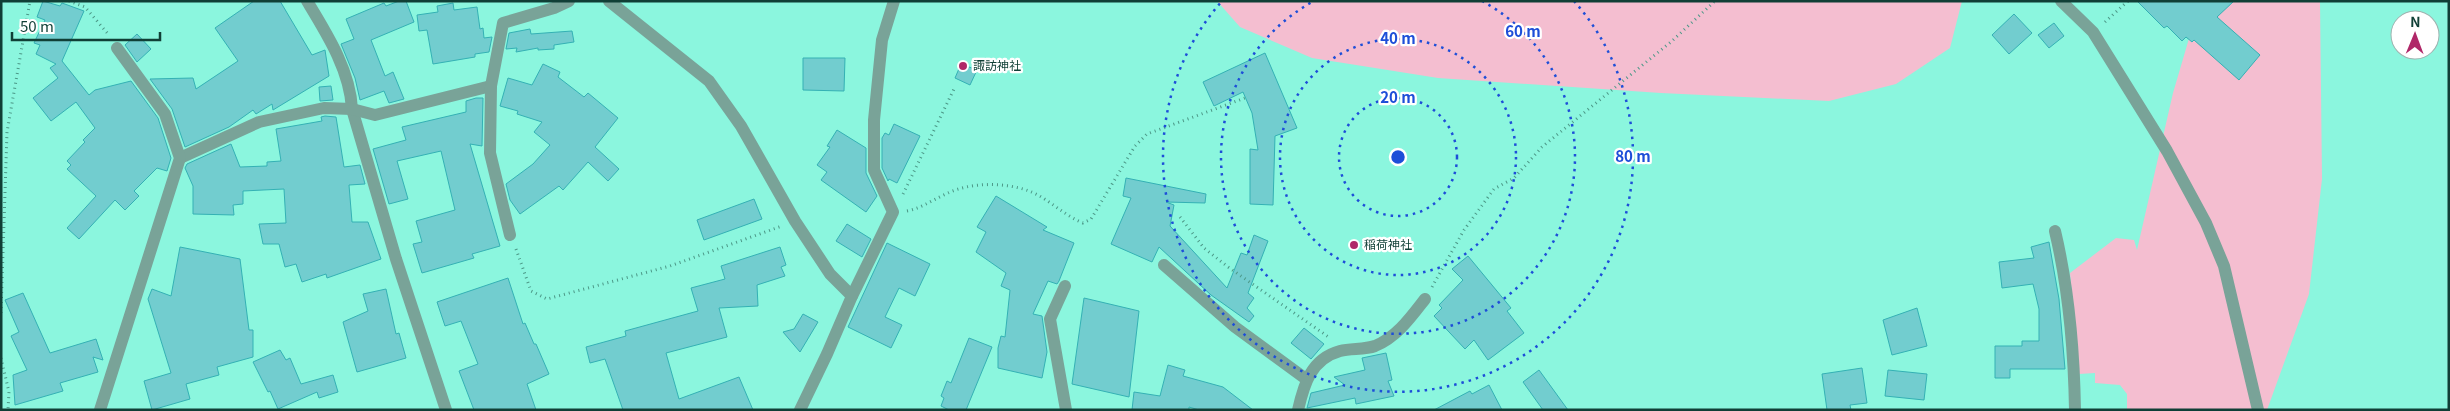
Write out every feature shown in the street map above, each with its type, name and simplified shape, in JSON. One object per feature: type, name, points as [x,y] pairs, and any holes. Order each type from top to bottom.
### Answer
[{"type":"street","points":[[307,1],[331,41],[352,93],[352,109],[396,259],[446,410]]},
{"type":"street","points":[[510,235],[490,153],[490,86],[503,23],[554,8],[568,1]]},
{"type":"street","points":[[609,1],[709,80],[741,126],[795,221],[830,274],[852,296]]},
{"type":"street","points":[[800,410],[892,213],[874,170],[874,120],[882,40],[894,1]]},
{"type":"street","points":[[2061,1],[2093,32],[2167,151],[2206,223],[2224,266],[2258,410]]},
{"type":"street","points":[[100,410],[180,158],[165,114],[117,48]]},
{"type":"street","points":[[180,158],[259,122],[324,108],[352,109],[375,114],[490,86]]},
{"type":"street","points":[[2055,231],[2066,277],[2074,347],[2075,410]]},
{"type":"street","points":[[1164,265],[1235,327],[1306,378]]},
{"type":"street","points":[[1065,286],[1050,319],[1066,410]]},
{"type":"street","points":[[1298,410],[1306,378],[1326,356],[1341,350],[1374,346],[1404,327],[1425,299]]},
{"type":"path","points":[[1,313],[7,132],[30,1]]},
{"type":"path","points":[[69,1],[85,7],[105,29],[117,48]]},
{"type":"path","points":[[1425,299],[1464,230],[1494,189],[1514,178],[1542,147],[1672,41],[1715,1]]},
{"type":"path","points":[[2093,32],[2128,1]]},
{"type":"path","points":[[892,213],[954,89]]},
{"type":"path","points":[[892,213],[920,208],[947,192],[973,186],[1004,186],[1030,191],[1073,219],[1083,223],[1091,219],[1135,146],[1147,134],[1245,98]]},
{"type":"path","points":[[1180,217],[1204,248],[1333,340],[1341,350]]},
{"type":"path","points":[[510,235],[531,291],[547,299],[670,266],[795,221]]},
{"type":"path","points":[[1,358],[9,392],[8,410]]},
{"type":"shaded area","points":[[1217,1],[1962,1],[1950,48],[1896,84],[1829,101],[1661,93],[1438,78],[1312,58],[1240,27]]},
{"type":"shaded area","points":[[2200,1],[2320,1],[2322,179],[2309,294],[2267,410],[2127,410],[2127,394],[2120,385],[2095,383],[2095,373],[2079,374],[2070,273],[2116,238],[2134,240],[2137,250],[2173,93]]},
{"type":"building","points":[[43,1],[60,6],[62,3],[84,11],[62,61],[89,95],[95,90],[131,81],[158,118],[171,158],[167,171],[157,168],[134,191],[139,196],[125,210],[115,200],[79,239],[67,228],[96,196],[67,169],[71,165],[67,161],[95,128],[76,102],[51,121],[33,98],[58,78],[50,68],[56,64],[36,54],[40,45],[34,43],[45,20],[37,17]]},
{"type":"building","points":[[254,1],[280,1],[312,55],[325,50],[329,76],[273,110],[272,104],[256,114],[253,110],[229,127],[185,147],[172,109],[150,79],[193,78],[196,89],[238,61],[215,28]]},
{"type":"building","points":[[399,1],[406,1],[414,22],[371,40],[385,76],[393,72],[404,99],[389,103],[384,91],[360,100],[355,78],[341,44],[354,39],[346,19],[384,3],[386,6]]},
{"type":"building","points":[[2137,1],[2234,1],[2217,17],[2260,55],[2239,80],[2194,40],[2192,42],[2186,37],[2182,41],[2167,26],[2164,28]]},
{"type":"building","points":[[453,3],[454,10],[477,7],[480,29],[483,28],[484,38],[492,37],[489,52],[475,54],[475,57],[433,64],[427,30],[419,31],[417,15],[438,12],[437,6]]},
{"type":"building","points":[[2014,14],[2032,33],[2009,54],[1992,35]]},
{"type":"building","points":[[2054,23],[2064,36],[2049,48],[2038,35]]},
{"type":"building","points":[[530,29],[531,34],[572,31],[574,42],[554,45],[554,49],[538,50],[538,48],[516,52],[517,48],[506,49],[509,33]]},
{"type":"building","points":[[137,34],[151,49],[137,62],[125,45]]},
{"type":"building","points":[[1265,53],[1297,128],[1275,136],[1273,205],[1250,204],[1250,149],[1258,150],[1252,113],[1243,92],[1214,106],[1203,82]]},
{"type":"building","points":[[803,58],[845,58],[844,91],[803,90]]},
{"type":"building","points":[[543,64],[560,72],[558,77],[584,97],[588,93],[618,118],[595,147],[619,169],[608,181],[588,162],[563,190],[559,186],[520,214],[510,200],[506,184],[533,164],[550,145],[534,132],[542,122],[517,114],[518,111],[500,106],[508,78],[532,85]]},
{"type":"building","points":[[961,64],[977,70],[970,85],[955,78]]},
{"type":"building","points":[[331,86],[333,100],[320,101],[319,87]]},
{"type":"building","points":[[483,98],[482,146],[470,144],[500,246],[472,254],[474,258],[422,273],[413,244],[422,242],[416,221],[455,210],[441,151],[397,161],[408,199],[389,204],[373,149],[406,140],[402,127],[466,112],[466,101]]},
{"type":"building","points":[[321,117],[336,117],[344,167],[360,165],[365,184],[349,185],[352,222],[368,222],[381,259],[327,278],[326,274],[302,282],[296,264],[285,267],[279,244],[263,244],[259,224],[286,223],[284,189],[243,191],[243,204],[233,205],[234,215],[193,214],[193,186],[185,168],[187,164],[231,144],[240,167],[267,166],[267,162],[281,161],[276,129],[322,121]]},
{"type":"building","points":[[894,124],[920,136],[897,183],[889,179],[888,181],[882,168],[882,138],[885,133],[889,135]]},
{"type":"building","points":[[837,130],[866,148],[866,173],[877,196],[866,212],[821,180],[827,172],[817,165],[830,147],[827,146]]},
{"type":"building","points":[[1126,178],[1206,194],[1205,203],[1166,202],[1174,205],[1170,226],[1227,288],[1241,253],[1247,255],[1254,235],[1268,241],[1248,293],[1254,298],[1247,308],[1254,316],[1249,322],[1211,295],[1159,247],[1152,262],[1111,244],[1131,198],[1123,196]]},
{"type":"building","points":[[996,196],[1047,227],[1043,230],[1074,243],[1059,281],[1057,284],[1048,281],[1033,314],[1042,316],[1047,352],[1042,378],[998,368],[998,348],[1001,336],[1005,337],[1010,290],[1001,286],[1006,273],[976,252],[986,232],[977,227]]},
{"type":"building","points":[[754,199],[762,219],[704,240],[697,220]]},
{"type":"building","points":[[847,224],[871,239],[862,257],[836,241]]},
{"type":"building","points":[[2049,242],[2059,299],[2065,369],[2010,369],[2010,378],[1995,378],[1995,346],[2022,346],[2022,341],[2039,341],[2039,309],[2033,284],[2002,288],[1999,262],[2034,258],[2031,247]]},
{"type":"building","points":[[887,243],[930,264],[915,296],[899,288],[885,317],[902,325],[891,348],[848,327]]},
{"type":"building","points":[[180,247],[240,259],[249,330],[253,330],[253,357],[217,367],[219,375],[186,384],[190,399],[152,410],[144,381],[171,373],[148,299],[152,289],[171,296]]},
{"type":"building","points":[[780,247],[786,265],[781,267],[785,276],[757,285],[758,306],[719,308],[727,337],[666,353],[679,399],[739,377],[753,410],[623,410],[605,359],[590,363],[586,347],[626,336],[625,331],[698,311],[691,288],[725,279],[721,266]]},
{"type":"building","points":[[1468,256],[1511,308],[1507,311],[1524,333],[1488,360],[1474,340],[1465,349],[1434,316],[1442,308],[1439,305],[1463,280],[1452,269]]},
{"type":"building","points":[[508,278],[523,324],[525,323],[534,344],[536,344],[549,374],[527,384],[536,410],[474,410],[459,371],[478,364],[461,321],[445,326],[437,302]]},
{"type":"building","points":[[386,289],[396,334],[399,333],[406,358],[357,372],[343,322],[368,311],[363,294]]},
{"type":"building","points":[[23,293],[50,353],[96,339],[103,360],[93,357],[98,372],[60,383],[63,391],[15,405],[13,375],[27,370],[11,336],[19,332],[5,300]]},
{"type":"building","points":[[1084,298],[1139,311],[1129,397],[1072,384]]},
{"type":"building","points":[[1917,308],[1927,346],[1892,355],[1883,320]]},
{"type":"building","points":[[803,314],[818,322],[800,352],[783,332],[794,329]]},
{"type":"building","points":[[1304,328],[1324,344],[1311,359],[1291,343]]},
{"type":"building","points":[[969,338],[992,347],[966,410],[949,410],[941,406],[944,398],[941,396],[947,381],[951,383]]},
{"type":"building","points":[[280,350],[286,360],[290,358],[301,384],[333,375],[338,392],[319,398],[317,392],[278,409],[253,362]]},
{"type":"building","points":[[1386,353],[1392,380],[1388,381],[1394,396],[1356,404],[1355,398],[1307,408],[1311,393],[1345,385],[1334,377],[1365,370],[1362,358]]},
{"type":"building","points":[[1168,365],[1185,370],[1183,376],[1223,387],[1253,410],[1199,410],[1189,407],[1189,410],[1132,410],[1134,392],[1160,396]]},
{"type":"building","points":[[1862,368],[1867,403],[1850,405],[1851,410],[1827,410],[1822,374]]},
{"type":"building","points":[[1539,370],[1568,410],[1543,410],[1523,382]]},
{"type":"building","points":[[1888,370],[1927,374],[1924,400],[1885,396]]},
{"type":"building","points":[[1489,385],[1502,410],[1434,410],[1470,391],[1472,394]]},
{"type":"place","name":"諏訪神社","points":[[963,66]]},
{"type":"place","name":"稲荷神社","points":[[1354,245]]}]
